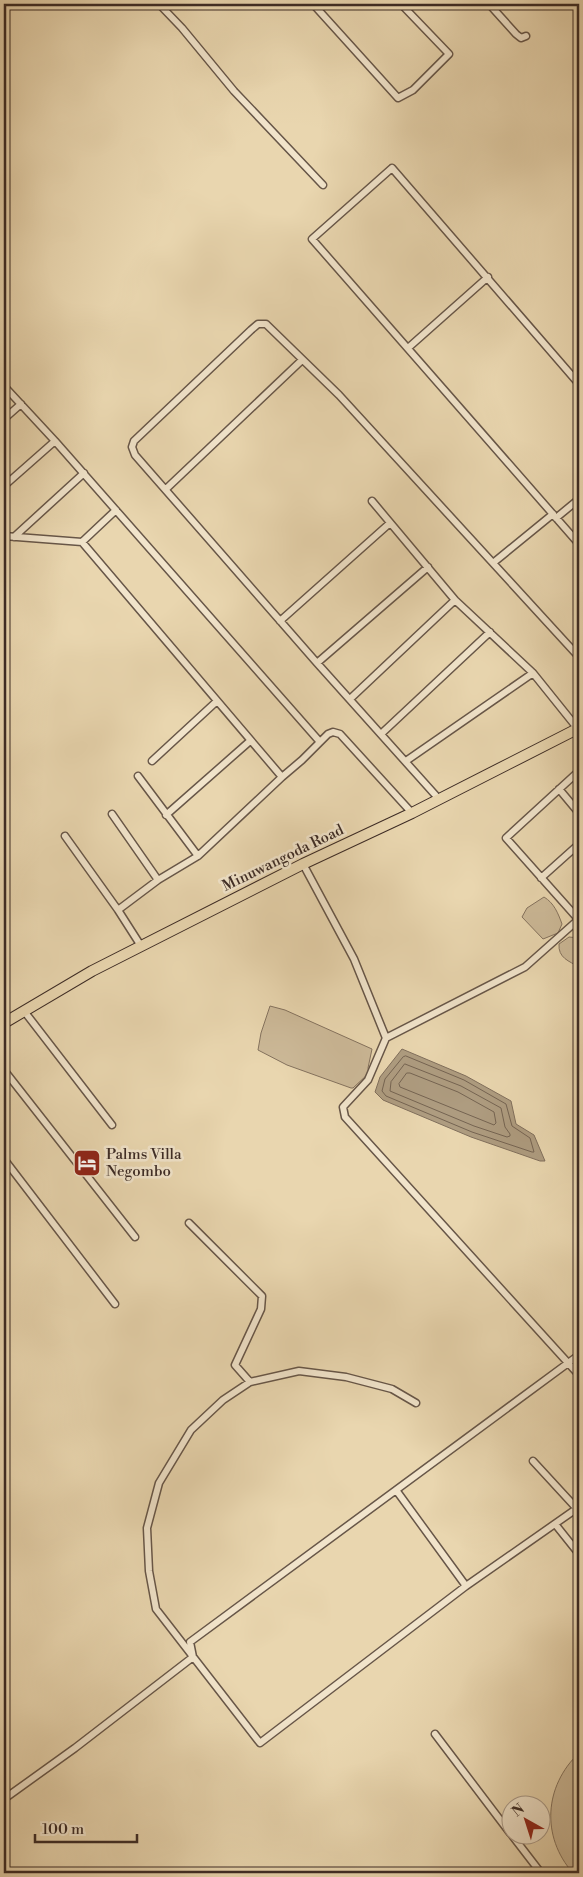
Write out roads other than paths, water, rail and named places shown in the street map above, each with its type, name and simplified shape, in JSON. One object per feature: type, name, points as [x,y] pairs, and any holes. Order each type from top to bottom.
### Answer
[{"type":"main road","name":"Minuwangoda Road","points":[[4,1023],[92,971],[303,864],[412,813],[438,798],[578,729]]},
{"type":"street","points":[[159,4],[182,28],[234,91],[323,185]]},
{"type":"street","points":[[312,4],[398,98],[413,90],[449,54],[401,4]]},
{"type":"street","points":[[489,4],[516,34],[521,38],[526,36]]},
{"type":"street","points":[[579,384],[392,168],[312,239],[579,544]]},
{"type":"street","points":[[408,348],[488,277]]},
{"type":"street","points":[[438,798],[135,455],[132,447],[134,441],[251,330],[258,324],[266,324],[339,395],[579,657]]},
{"type":"street","points":[[166,489],[302,360]]},
{"type":"street","points":[[4,386],[84,473],[320,742]]},
{"type":"street","points":[[4,419],[21,404]]},
{"type":"street","points":[[4,486],[55,441]]},
{"type":"street","points":[[14,537],[84,473]]},
{"type":"street","points":[[493,563],[579,499]]},
{"type":"street","points":[[372,501],[456,600],[532,673],[578,729]]},
{"type":"street","points":[[82,542],[116,510]]},
{"type":"street","points":[[280,620],[390,523]]},
{"type":"street","points":[[4,536],[82,542],[282,777]]},
{"type":"street","points":[[317,663],[428,567]]},
{"type":"street","points":[[350,699],[456,600]]},
{"type":"street","points":[[382,734],[490,632]]},
{"type":"street","points":[[406,761],[532,673]]},
{"type":"street","points":[[152,761],[217,701]]},
{"type":"street","points":[[118,910],[158,880],[198,856],[328,734],[333,732],[340,734],[412,813]]},
{"type":"street","points":[[166,815],[250,741]]},
{"type":"street","points":[[579,771],[506,838],[579,919],[525,967],[386,1038],[368,1080],[343,1107],[345,1117],[579,1375]]},
{"type":"street","points":[[138,776],[198,856]]},
{"type":"street","points":[[559,789],[579,813]]},
{"type":"street","points":[[112,814],[158,880]]},
{"type":"street","points":[[65,836],[118,910],[141,946]]},
{"type":"street","points":[[541,878],[579,844]]},
{"type":"street","points":[[303,864],[354,959],[386,1038]]},
{"type":"street","points":[[24,1011],[112,1125]]},
{"type":"street","points":[[4,1070],[135,1237]]},
{"type":"street","points":[[4,1158],[115,1304]]},
{"type":"street","points":[[189,1223],[262,1296],[261,1309],[235,1365],[250,1382]]},
{"type":"street","points":[[193,1657],[190,1642],[579,1355]]},
{"type":"street","points":[[416,1404],[392,1388],[346,1377],[299,1372],[250,1382],[223,1400],[191,1430],[160,1482],[147,1528],[149,1571],[156,1608],[260,1743],[466,1586],[579,1509],[533,1460]]},
{"type":"street","points":[[396,1490],[466,1586]]},
{"type":"street","points":[[555,1524],[579,1554]]},
{"type":"street","points":[[4,1798],[75,1748],[193,1657]]},
{"type":"street","points":[[435,1734],[500,1820]]},
{"type":"street","points":[[518,1844],[538,1872]]},
{"type":"water","points":[[402,1049],[466,1076],[511,1101],[516,1124],[534,1135],[545,1161],[540,1161],[471,1137],[383,1100],[375,1092],[380,1077]]},
{"type":"place","name":"Palms Villa Negombo","points":[[87,1163]]}]
